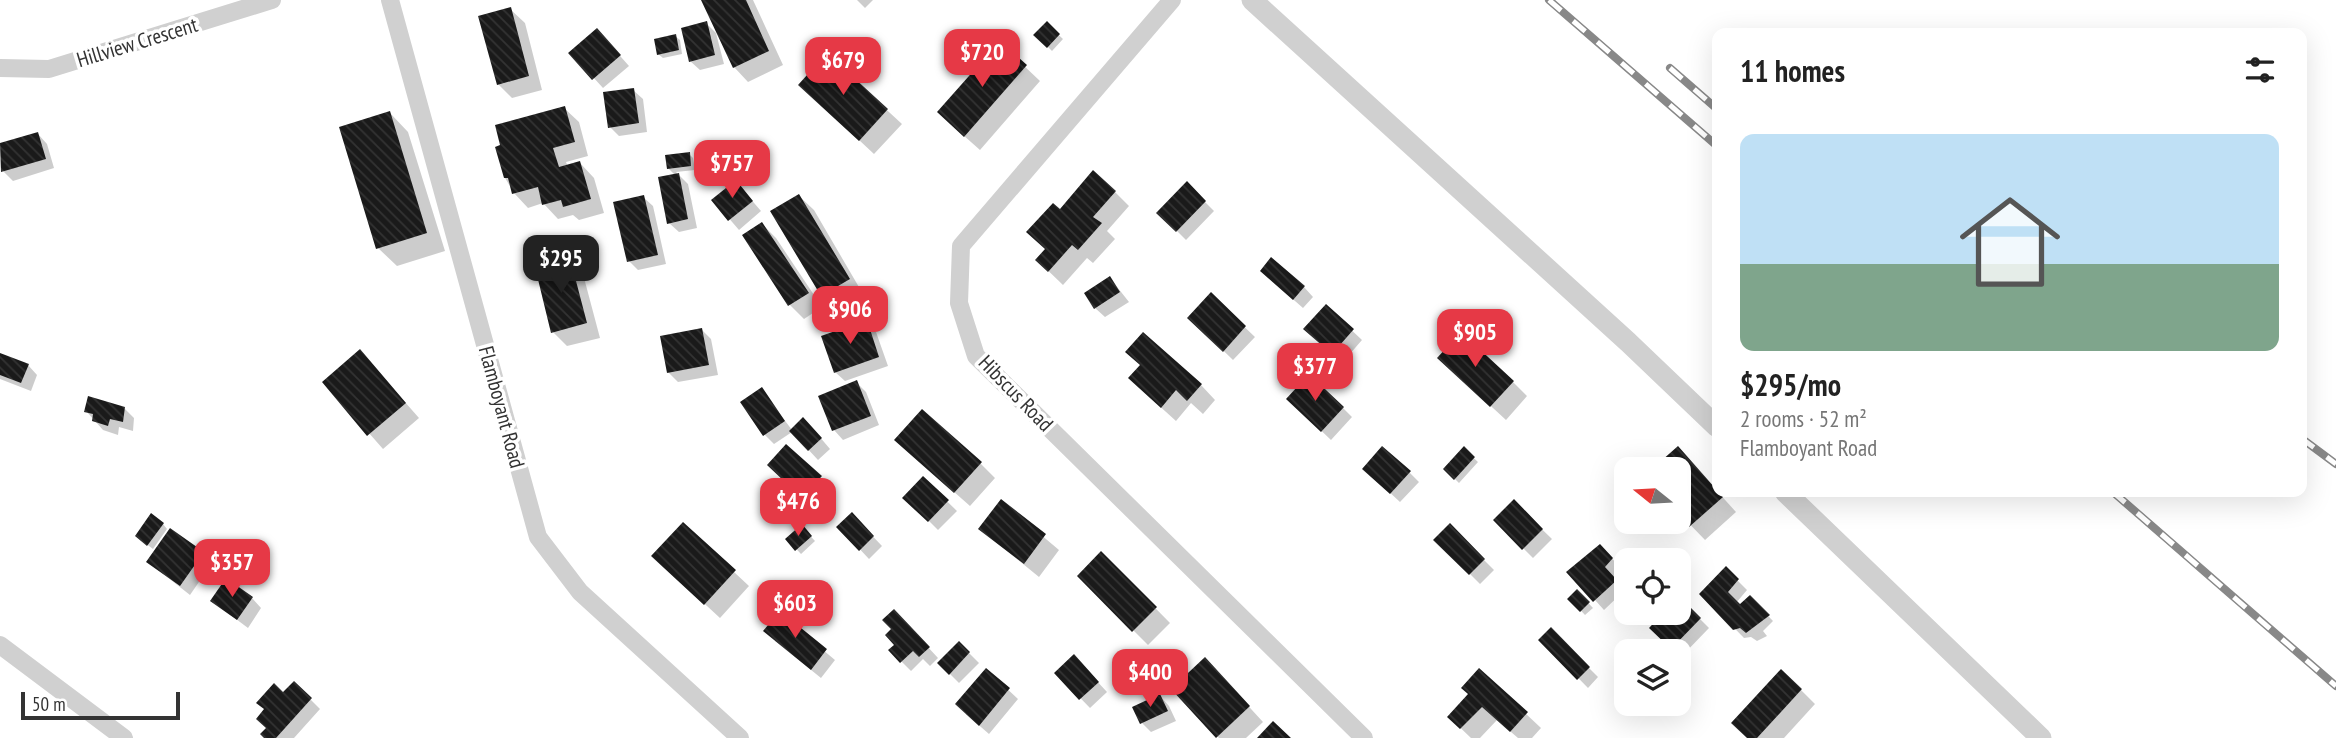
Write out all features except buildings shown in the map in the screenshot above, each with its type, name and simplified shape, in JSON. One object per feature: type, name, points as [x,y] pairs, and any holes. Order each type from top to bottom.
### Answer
[{"type":"street","name":"Hillview Crescent","points":[[0,68],[49,69],[272,0]]},
{"type":"street","name":"Flamboyant Road","points":[[390,0],[538,537],[580,592],[740,738]]},
{"type":"street","name":"Hibscus Road","points":[[1172,0],[961,246],[959,303],[976,356],[1364,738]]},
{"type":"street","points":[[1252,0],[1628,342],[1712,422]]},
{"type":"street","points":[[1790,497],[2042,738]]},
{"type":"street","points":[[0,645],[124,738]]},
{"type":"railway","points":[[1549,0],[1712,142]]},
{"type":"railway","points":[[1670,68],[1712,105]]},
{"type":"railway","points":[[2307,442],[2336,464]]},
{"type":"railway","points":[[2119,497],[2336,686]]}]
